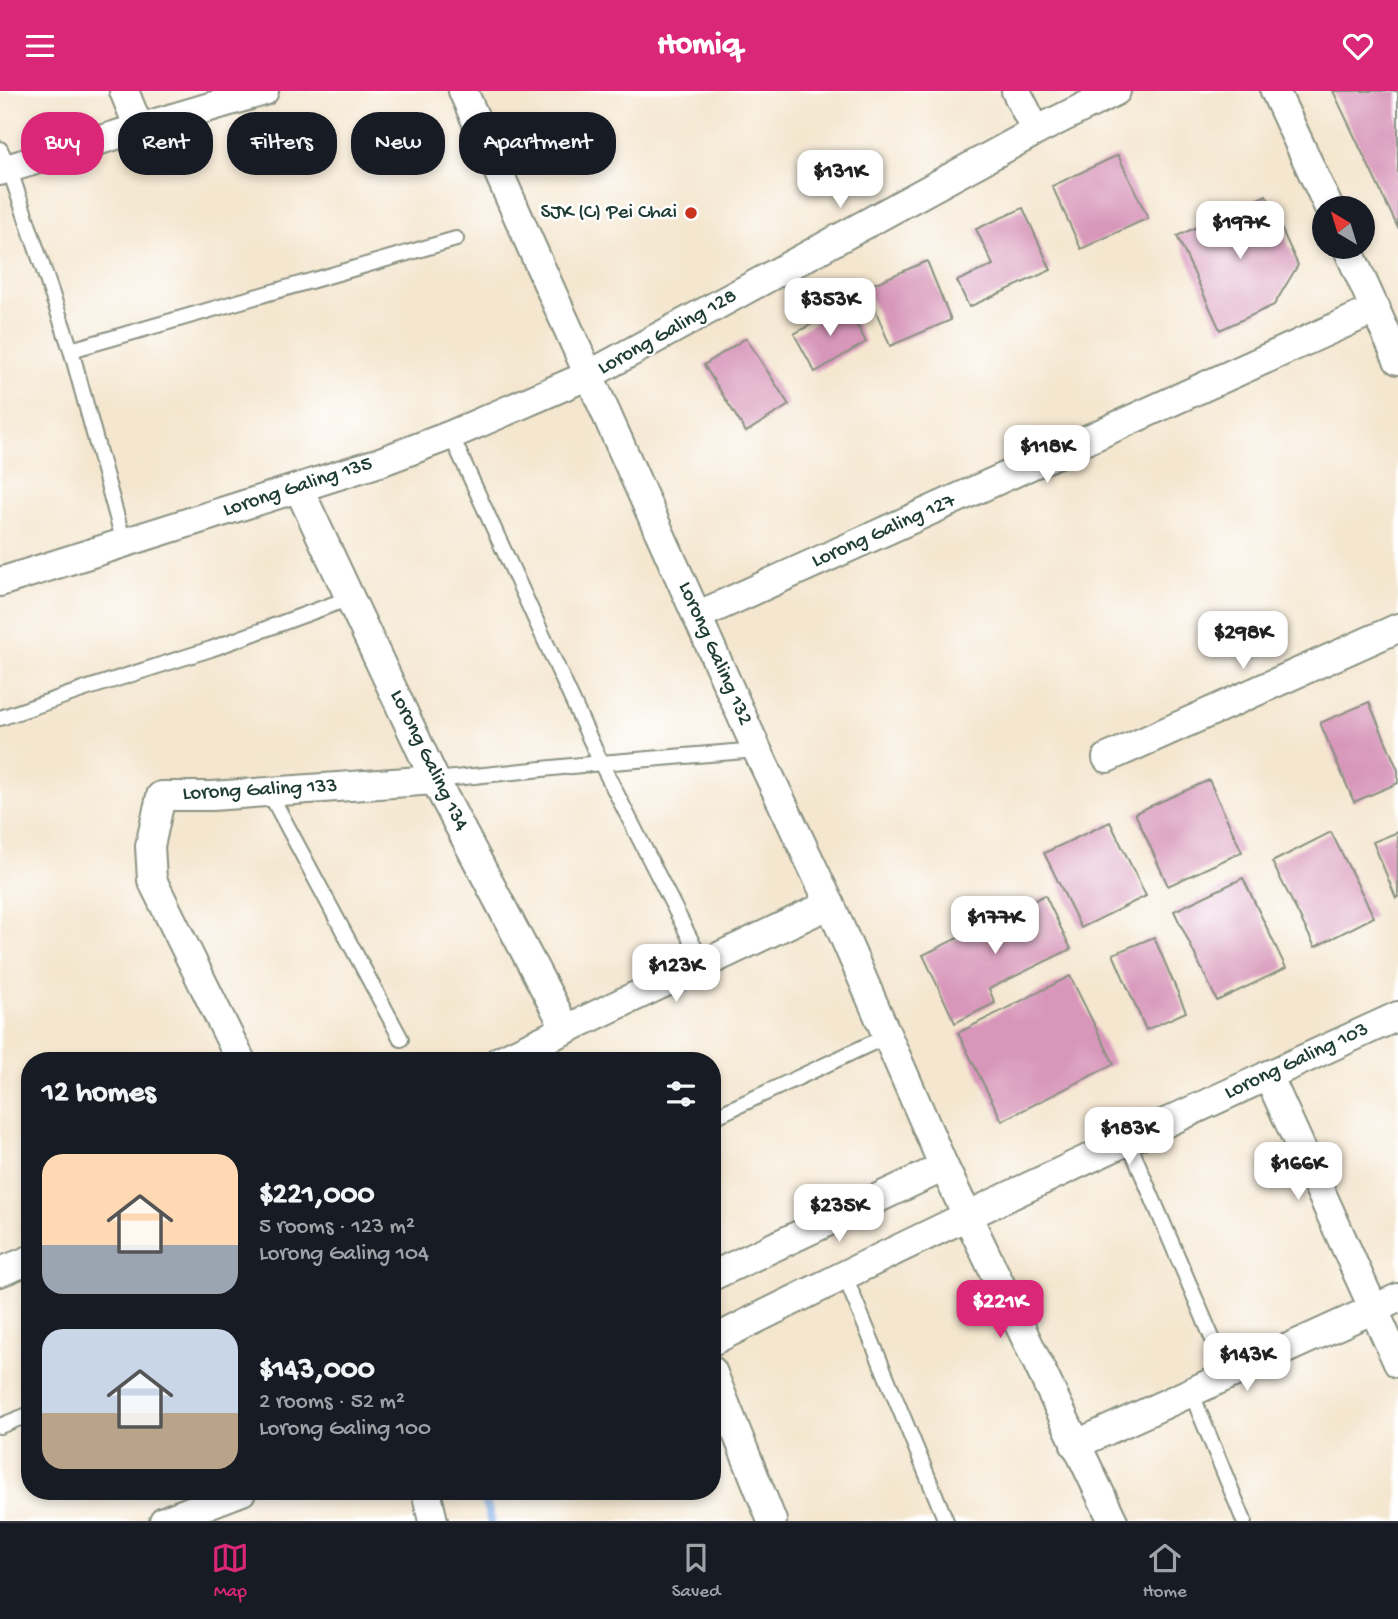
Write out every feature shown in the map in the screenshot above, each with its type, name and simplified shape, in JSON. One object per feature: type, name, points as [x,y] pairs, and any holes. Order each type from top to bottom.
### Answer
[{"type":"street","points":[[124,91],[133,112]]},
{"type":"street","points":[[193,112],[264,91]]},
{"type":"street","name":"Lorong Galing 132","points":[[463,91],[757,750],[830,904],[944,1167],[1112,1521]]},
{"type":"street","points":[[1016,91],[1036,131]]},
{"type":"street","name":"Lorong Galing 128","points":[[589,376],[1036,131],[1116,91]]},
{"type":"street","points":[[1275,91],[1323,196]]},
{"type":"street","points":[[3,163],[118,133]]},
{"type":"street","points":[[1353,259],[1398,360]]},
{"type":"street","name":"Lorong Galing 127","points":[[698,616],[1376,309]]},
{"type":"street","name":"Lorong Galing 135","points":[[0,582],[380,462],[589,376]]},
{"type":"street","name":"Lorong Galing 134","points":[[299,489],[435,780],[566,1029]]},
{"type":"street","points":[[1107,758],[1398,628]]},
{"type":"street","name":"Lorong Galing 133","points":[[237,1052],[152,880],[150,846],[161,796],[212,796],[435,780]]},
{"type":"street","points":[[518,1052],[830,904]]},
{"type":"street","name":"Lorong Galing 103","points":[[721,1336],[968,1215],[1398,1016]]},
{"type":"street","points":[[1268,1075],[1385,1303],[1398,1363]]},
{"type":"street","points":[[721,1272],[944,1167]]},
{"type":"street","points":[[0,1272],[21,1264]]},
{"type":"street","points":[[1075,1444],[1385,1303]]},
{"type":"street","points":[[721,1394],[772,1521]]},
{"type":"street","points":[[164,1521],[219,1500]]},
{"type":"street","points":[[428,1500],[433,1521]]},
{"type":"lane","points":[[3,163],[71,350],[124,543]]},
{"type":"lane","points":[[71,350],[456,239]]},
{"type":"lane","points":[[451,435],[601,763],[703,964]]},
{"type":"lane","points":[[0,718],[211,649],[350,598]]},
{"type":"lane","points":[[435,780],[757,750]]},
{"type":"lane","points":[[269,792],[401,1039]]},
{"type":"lane","points":[[721,1114],[887,1036]]},
{"type":"lane","points":[[1128,1141],[1228,1375]]},
{"type":"lane","points":[[844,1274],[946,1521]]},
{"type":"lane","points":[[1191,1392],[1244,1521]]},
{"type":"lane","points":[[0,1426],[21,1418]]},
{"type":"building","points":[[1333,91],[1398,93],[1398,228]]},
{"type":"building","points":[[1118,155],[1148,218],[1081,249],[1052,186]]},
{"type":"building","points":[[1266,195],[1298,265],[1274,305],[1220,330],[1177,236]]},
{"type":"building","points":[[1023,208],[1051,270],[969,307],[957,281],[993,265],[976,229]]},
{"type":"building","points":[[927,261],[951,320],[890,346],[866,287]]},
{"type":"building","points":[[846,305],[866,342],[815,372],[794,334]]},
{"type":"building","points":[[746,338],[789,405],[746,432],[704,365]]},
{"type":"building","points":[[1369,702],[1398,770],[1398,783],[1354,802],[1320,723]]},
{"type":"building","points":[[1209,780],[1242,852],[1168,886],[1135,813]]},
{"type":"building","points":[[1110,822],[1146,896],[1081,928],[1044,853]]},
{"type":"building","points":[[1331,832],[1374,917],[1315,947],[1272,862]]},
{"type":"building","points":[[1398,832],[1398,897],[1396,898],[1373,842]]},
{"type":"building","points":[[1243,878],[1286,968],[1217,1001],[1174,911]]},
{"type":"building","points":[[1045,895],[1071,949],[989,989],[995,1003],[955,1023],[923,955]]},
{"type":"building","points":[[1154,937],[1186,1012],[1146,1030],[1113,954]]},
{"type":"building","points":[[1070,976],[1114,1064],[1002,1121],[958,1033]]},
{"type":"waterway","points":[[485,1500],[491,1521]]},
{"type":"place","name":"SJK (C) Pei Chai","points":[[691,213]]}]
